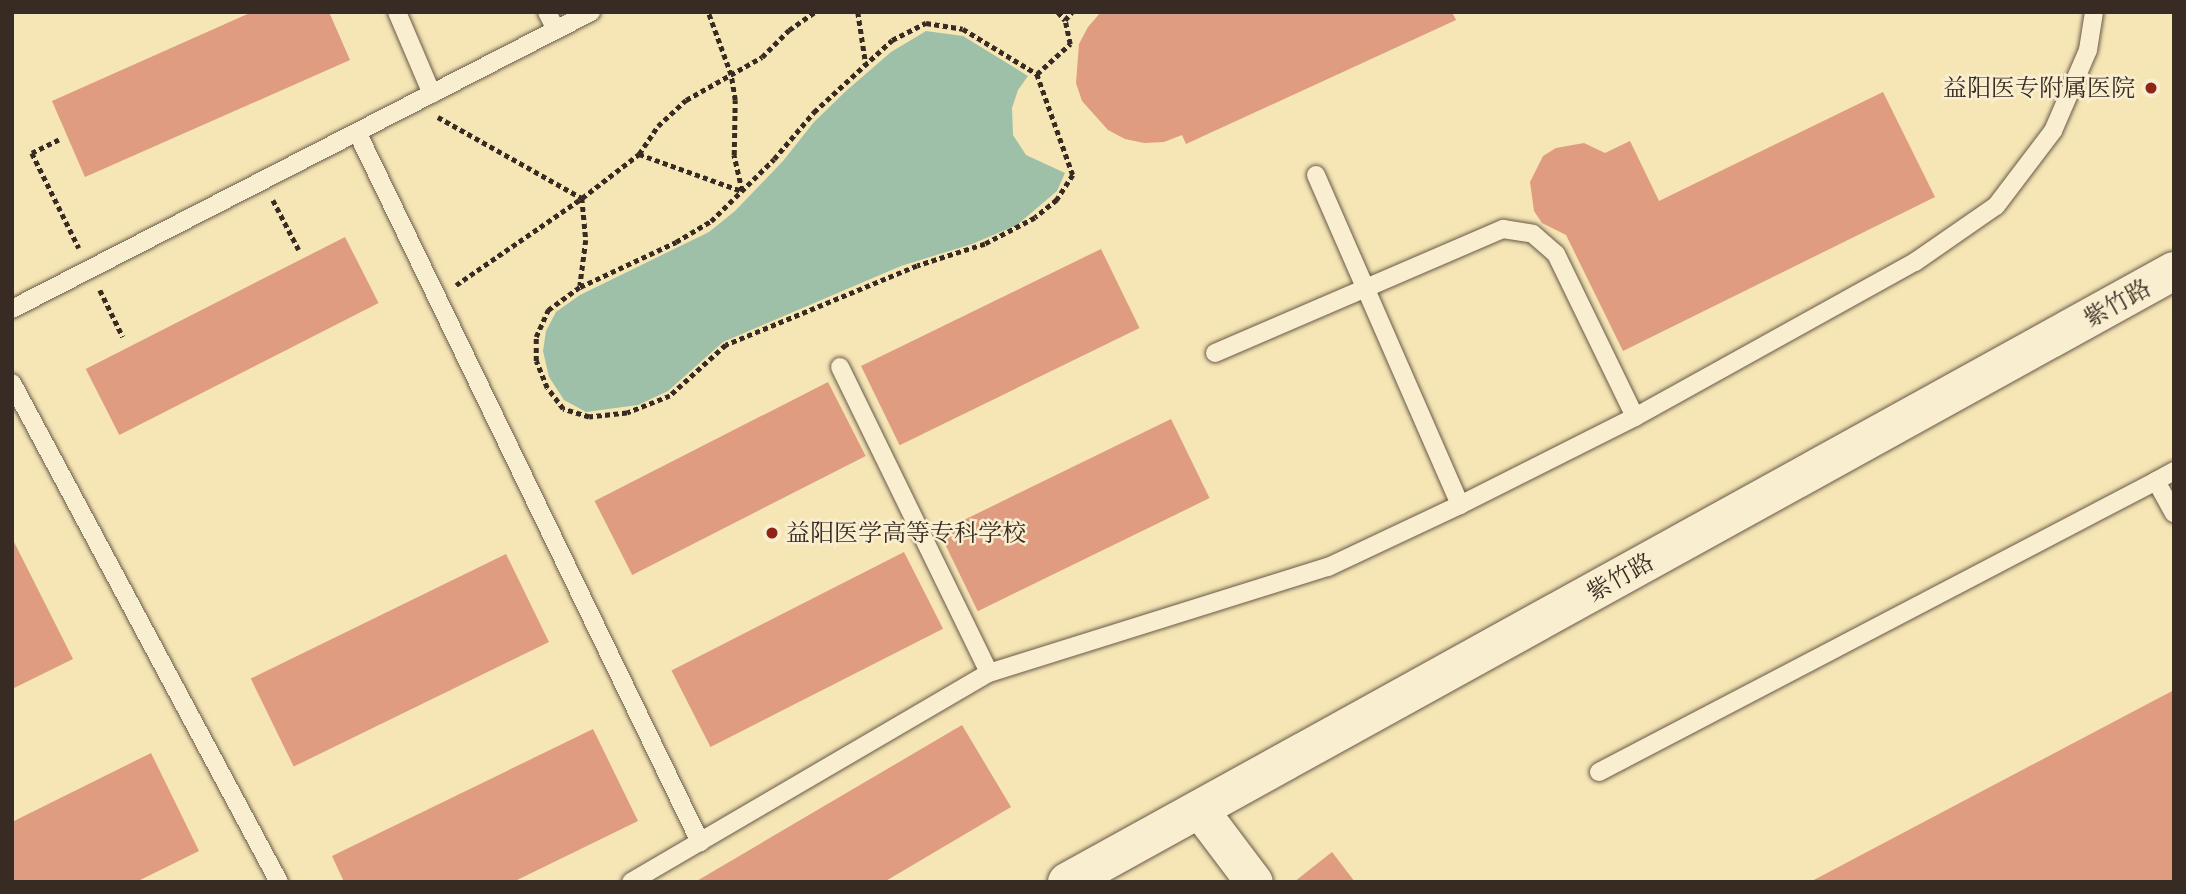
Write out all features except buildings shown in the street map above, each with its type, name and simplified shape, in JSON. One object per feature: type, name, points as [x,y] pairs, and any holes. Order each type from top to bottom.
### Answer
[{"type":"street","name":"紫竹路","points":[[1067,882],[2174,271]]},
{"type":"street","points":[[1199,809],[1254,882]]},
{"type":"lane","points":[[397,12],[432,94]]},
{"type":"lane","points":[[547,12],[556,30]]},
{"type":"lane","points":[[12,309],[591,12]]},
{"type":"lane","points":[[631,882],[989,673],[1328,567],[1460,505],[1634,417],[1915,262],[1996,206],[2053,131],[2088,50],[2094,12]]},
{"type":"lane","points":[[357,132],[700,842]]},
{"type":"lane","points":[[1316,175],[1460,505]]},
{"type":"lane","points":[[1215,353],[1503,229],[1533,234],[1556,254],[1634,417]]},
{"type":"lane","points":[[840,367],[989,673]]},
{"type":"lane","points":[[12,383],[279,882]]},
{"type":"lane","points":[[1599,772],[2174,471]]},
{"type":"lane","points":[[2156,481],[2174,513]]},
{"type":"path","points":[[708,12],[731,75],[735,100],[734,155],[742,191]]},
{"type":"path","points":[[436,296],[478,273],[526,235],[582,198],[639,154],[658,126],[686,100],[762,57],[789,30],[815,12]]},
{"type":"path","points":[[858,12],[866,65]]},
{"type":"path","points":[[1037,74],[1070,44],[1065,20],[1058,12]]},
{"type":"path","points":[[1065,20],[1072,12]]},
{"type":"path","points":[[926,23],[962,29],[1037,74],[1073,175],[1057,200],[1035,218],[985,244],[916,266],[726,345],[670,396],[626,413],[589,417],[563,409],[547,388],[536,361],[536,337],[548,310],[580,287],[676,242],[711,221],[814,112],[892,40],[926,23]]},
{"type":"path","points":[[414,103],[582,198]]},
{"type":"path","points":[[59,139],[32,153],[123,337]]},
{"type":"path","points":[[639,154],[742,191]]},
{"type":"path","points":[[263,180],[299,250]]},
{"type":"path","points":[[580,287],[586,240],[582,198]]},
{"type":"shaded area","points":[[926,31],[963,36],[1028,76],[1018,90],[1012,108],[1013,135],[1026,155],[1065,173],[1057,191],[1017,225],[972,244],[901,266],[723,342],[668,391],[638,405],[586,412],[564,400],[549,377],[543,351],[546,331],[556,312],[580,295],[709,232],[735,211],[783,161],[814,122],[846,91],[891,52]]},
{"type":"place","name":"益阳医专附属医院","points":[[2151,88]]},
{"type":"place","name":"益阳医学高等专科学校","points":[[772,533]]}]
